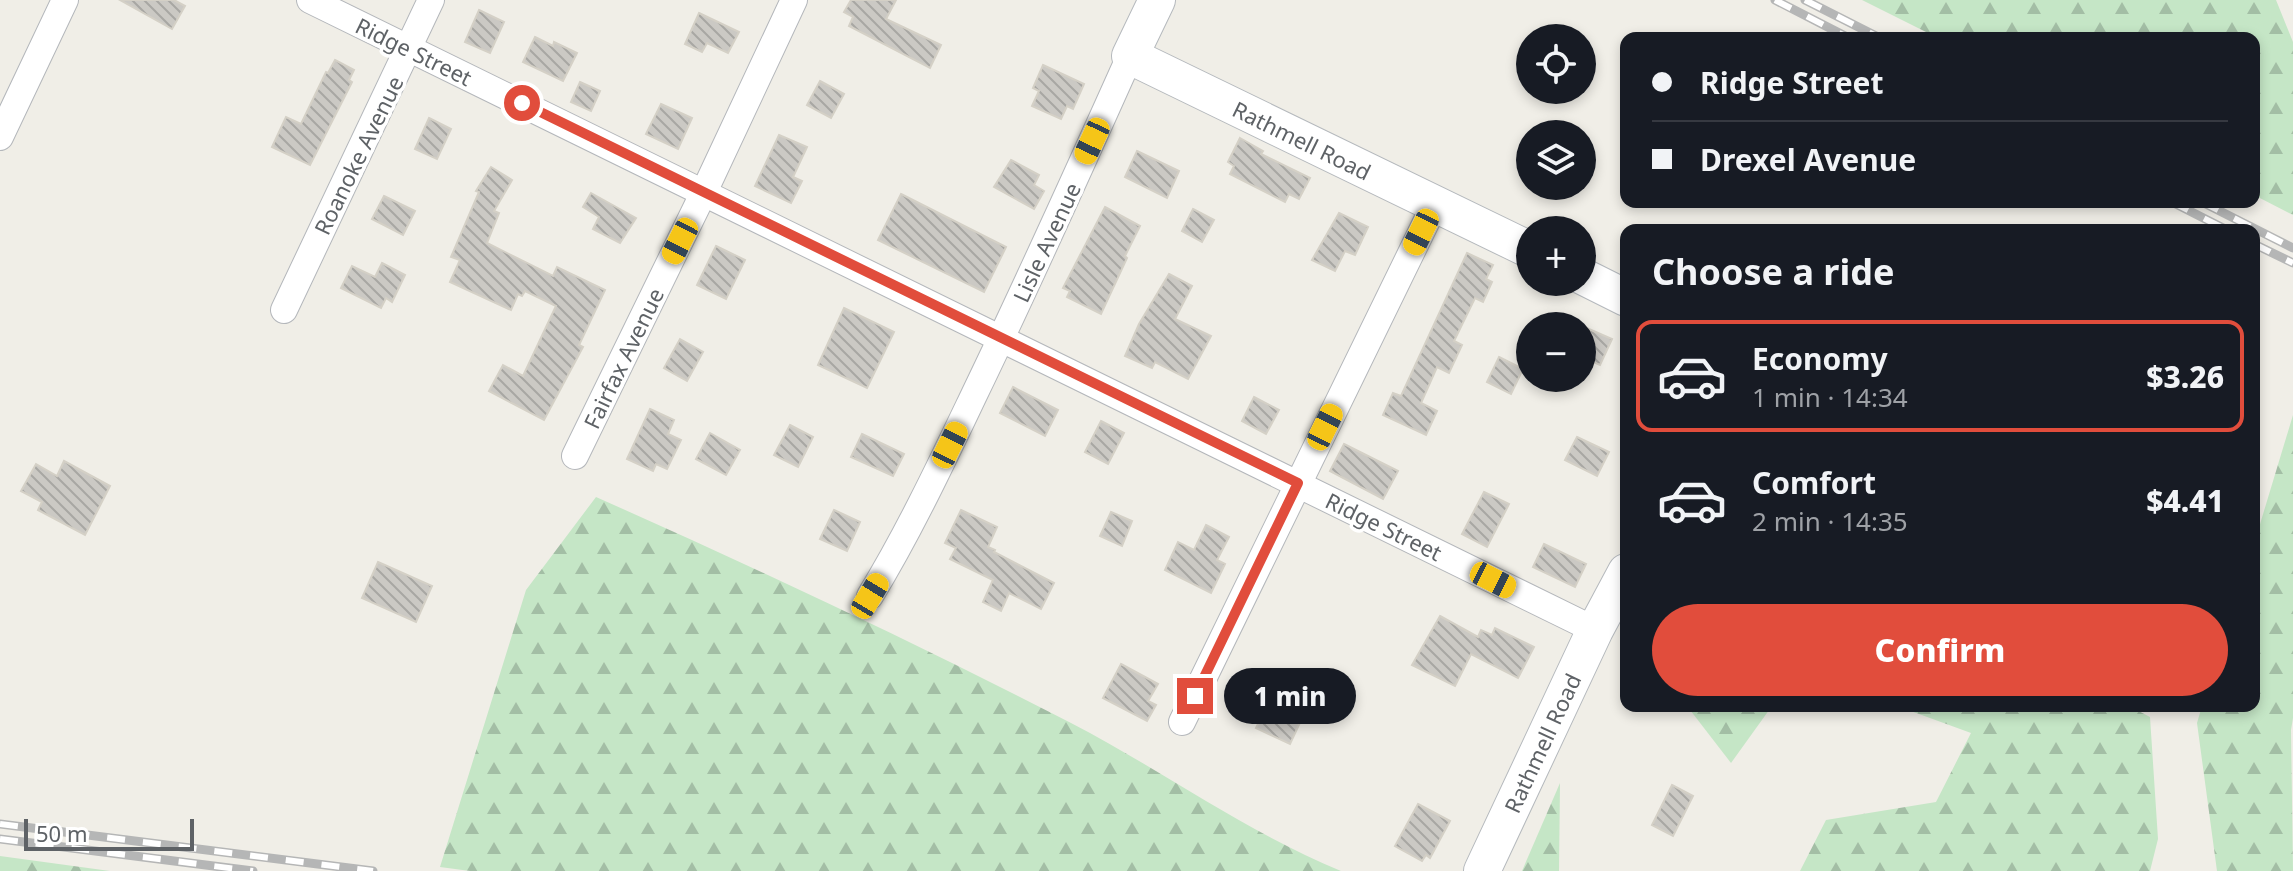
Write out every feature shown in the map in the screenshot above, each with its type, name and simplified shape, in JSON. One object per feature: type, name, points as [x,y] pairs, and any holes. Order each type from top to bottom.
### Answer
[{"type":"street","points":[[0,137],[65,0]]},
{"type":"street","name":"Ridge Street","points":[[310,0],[1595,630]]},
{"type":"street","name":"Roanoke Avenue","points":[[284,310],[431,0]]},
{"type":"street","name":"Fairfax Avenue","points":[[575,456],[794,0]]},
{"type":"street","points":[[1130,56],[1157,0]]},
{"type":"street","name":"Rathmell Road","points":[[1130,56],[1516,243]]},
{"type":"street","name":"Lisle Avenue","points":[[870,596],[901,545],[1002,338],[1130,56]]},
{"type":"street","points":[[1182,722],[1435,204]]},
{"type":"street","points":[[1596,283],[1620,295]]},
{"type":"street","name":"Rathmell Road","points":[[1482,871],[1620,583]]},
{"type":"green space","points":[[1862,0],[2276,0],[2293,42],[2293,215],[2260,198],[2260,32],[1926,32]]},
{"type":"green space","points":[[2293,415],[2293,871],[2217,871],[2197,723],[2200,712],[2260,712],[2260,524]]},
{"type":"green space","points":[[596,497],[1013,693],[1105,741],[1272,838],[1341,871],[470,871],[440,867],[526,590]]},
{"type":"green space","points":[[1692,712],[1768,712],[1731,763]]},
{"type":"green space","points":[[1913,712],[2140,712],[2150,717],[2158,839],[2150,871],[1800,871],[1826,820],[1936,802],[1971,733]]},
{"type":"green space","points":[[1560,783],[1559,871],[1522,871]]},
{"type":"green space","points":[[0,856],[110,871],[0,871]]},
{"type":"building","points":[[120,0],[174,0],[185,6],[172,29]]},
{"type":"building","points":[[851,0],[896,0],[886,19],[941,45],[930,68],[849,26],[853,17],[844,12]]},
{"type":"building","points":[[479,10],[504,22],[490,53],[465,42]]},
{"type":"building","points":[[699,13],[739,32],[728,53],[707,43],[702,52],[685,44]]},
{"type":"building","points":[[535,37],[577,53],[563,81],[523,62]]},
{"type":"building","points":[[335,60],[354,70],[349,80],[352,82],[310,165],[272,147],[286,117],[301,124]]},
{"type":"building","points":[[1043,65],[1084,84],[1073,109],[1067,106],[1061,119],[1032,106],[1039,91],[1033,88]]},
{"type":"building","points":[[820,81],[844,94],[831,118],[807,105]]},
{"type":"building","points":[[580,82],[600,91],[591,111],[571,102]]},
{"type":"building","points":[[661,104],[692,118],[678,149],[646,134]]},
{"type":"building","points":[[429,118],[451,129],[437,159],[415,149]]},
{"type":"building","points":[[779,135],[807,147],[793,177],[802,181],[791,203],[755,186]]},
{"type":"building","points":[[1240,138],[1263,151],[1261,154],[1310,178],[1299,199],[1289,194],[1285,202],[1230,174],[1234,166],[1228,162]]},
{"type":"building","points":[[1137,151],[1179,171],[1167,198],[1125,177]]},
{"type":"building","points":[[1011,160],[1039,175],[1034,185],[1044,191],[1034,209],[994,187]]},
{"type":"building","points":[[491,167],[512,180],[494,211],[499,213],[487,243],[553,276],[557,267],[605,290],[579,345],[583,347],[544,420],[489,391],[503,365],[523,376],[556,306],[525,291],[522,296],[518,294],[511,310],[450,282],[460,260],[451,257],[479,192],[476,191]]},
{"type":"building","points":[[591,193],[636,218],[620,243],[593,229],[599,217],[583,207]]},
{"type":"building","points":[[901,194],[1006,247],[984,292],[878,240]]},
{"type":"building","points":[[384,196],[415,211],[403,235],[372,219]]},
{"type":"building","points":[[1105,207],[1140,226],[1101,314],[1067,297],[1070,291],[1063,288]]},
{"type":"building","points":[[1193,209],[1214,220],[1202,242],[1182,231]]},
{"type":"building","points":[[1339,213],[1368,227],[1355,255],[1345,251],[1335,271],[1312,260]]},
{"type":"building","points":[[716,246],[745,260],[726,299],[697,285]]},
{"type":"building","points":[[1467,253],[1493,265],[1486,279],[1492,282],[1483,302],[1475,298],[1454,341],[1462,345],[1449,373],[1437,367],[1421,403],[1437,411],[1426,435],[1383,415],[1393,393],[1401,396]]},
{"type":"building","points":[[382,263],[405,275],[392,302],[386,298],[381,308],[341,288],[352,266],[375,277]]},
{"type":"building","points":[[1169,274],[1192,286],[1175,319],[1211,336],[1188,379],[1155,362],[1152,368],[1125,356],[1139,324]]},
{"type":"building","points":[[844,308],[894,332],[867,388],[818,365]]},
{"type":"building","points":[[1596,332],[1612,339],[1600,365],[1596,363]]},
{"type":"building","points":[[680,339],[703,352],[687,381],[664,368]]},
{"type":"building","points":[[1499,357],[1516,366],[1516,384],[1511,394],[1487,382]]},
{"type":"building","points":[[1013,387],[1058,410],[1045,436],[1000,413]]},
{"type":"building","points":[[1254,397],[1279,410],[1266,434],[1242,421]]},
{"type":"building","points":[[650,409],[674,420],[668,434],[681,440],[667,469],[656,464],[653,471],[627,459]]},
{"type":"building","points":[[1101,421],[1124,433],[1108,464],[1085,452]]},
{"type":"building","points":[[790,425],[813,437],[798,467],[774,455]]},
{"type":"building","points":[[710,433],[740,450],[726,475],[696,459]]},
{"type":"building","points":[[862,434],[904,454],[893,476],[851,457]]},
{"type":"building","points":[[1577,437],[1609,452],[1597,476],[1565,460]]},
{"type":"building","points":[[1344,444],[1398,471],[1383,499],[1330,471]]},
{"type":"building","points":[[64,461],[110,486],[85,535],[38,510],[42,502],[21,491],[36,464],[57,476]]},
{"type":"building","points":[[1484,492],[1509,504],[1487,547],[1462,534]]},
{"type":"building","points":[[834,510],[860,522],[847,551],[820,539]]},
{"type":"building","points":[[961,510],[997,527],[988,547],[994,552],[1054,583],[1041,609],[1009,593],[1001,611],[983,602],[993,580],[950,559],[956,548],[945,543]]},
{"type":"building","points":[[1111,512],[1132,521],[1122,546],[1100,536]]},
{"type":"building","points":[[1206,525],[1229,537],[1217,560],[1225,564],[1211,593],[1165,570],[1178,542],[1194,550]]},
{"type":"building","points":[[1544,544],[1586,564],[1575,587],[1533,567]]},
{"type":"building","points":[[378,562],[432,586],[416,622],[362,598]]},
{"type":"building","points":[[1440,616],[1478,637],[1481,630],[1492,635],[1495,628],[1534,647],[1518,678],[1471,654],[1455,686],[1412,665]]},
{"type":"building","points":[[1121,664],[1158,684],[1148,701],[1156,705],[1147,721],[1103,698]]},
{"type":"building","points":[[1278,682],[1312,697],[1290,744],[1256,728]]},
{"type":"building","points":[[1672,785],[1693,796],[1673,836],[1652,825]]},
{"type":"building","points":[[1418,804],[1450,821],[1430,858],[1426,855],[1422,861],[1395,846]]},
{"type":"railway","points":[[1775,0],[1837,32]]},
{"type":"railway","points":[[1805,0],[1868,32]]},
{"type":"railway","points":[[2184,208],[2215,224]]},
{"type":"railway","points":[[2214,208],[2246,224]]},
{"type":"railway","points":[[2260,231],[2293,248]]},
{"type":"railway","points":[[2260,247],[2293,263]]},
{"type":"railway","points":[[0,824],[373,871]]},
{"type":"railway","points":[[0,839],[253,871]]},
{"type":"route","points":[[522,103],[1298,483],[1195,696]]}]
